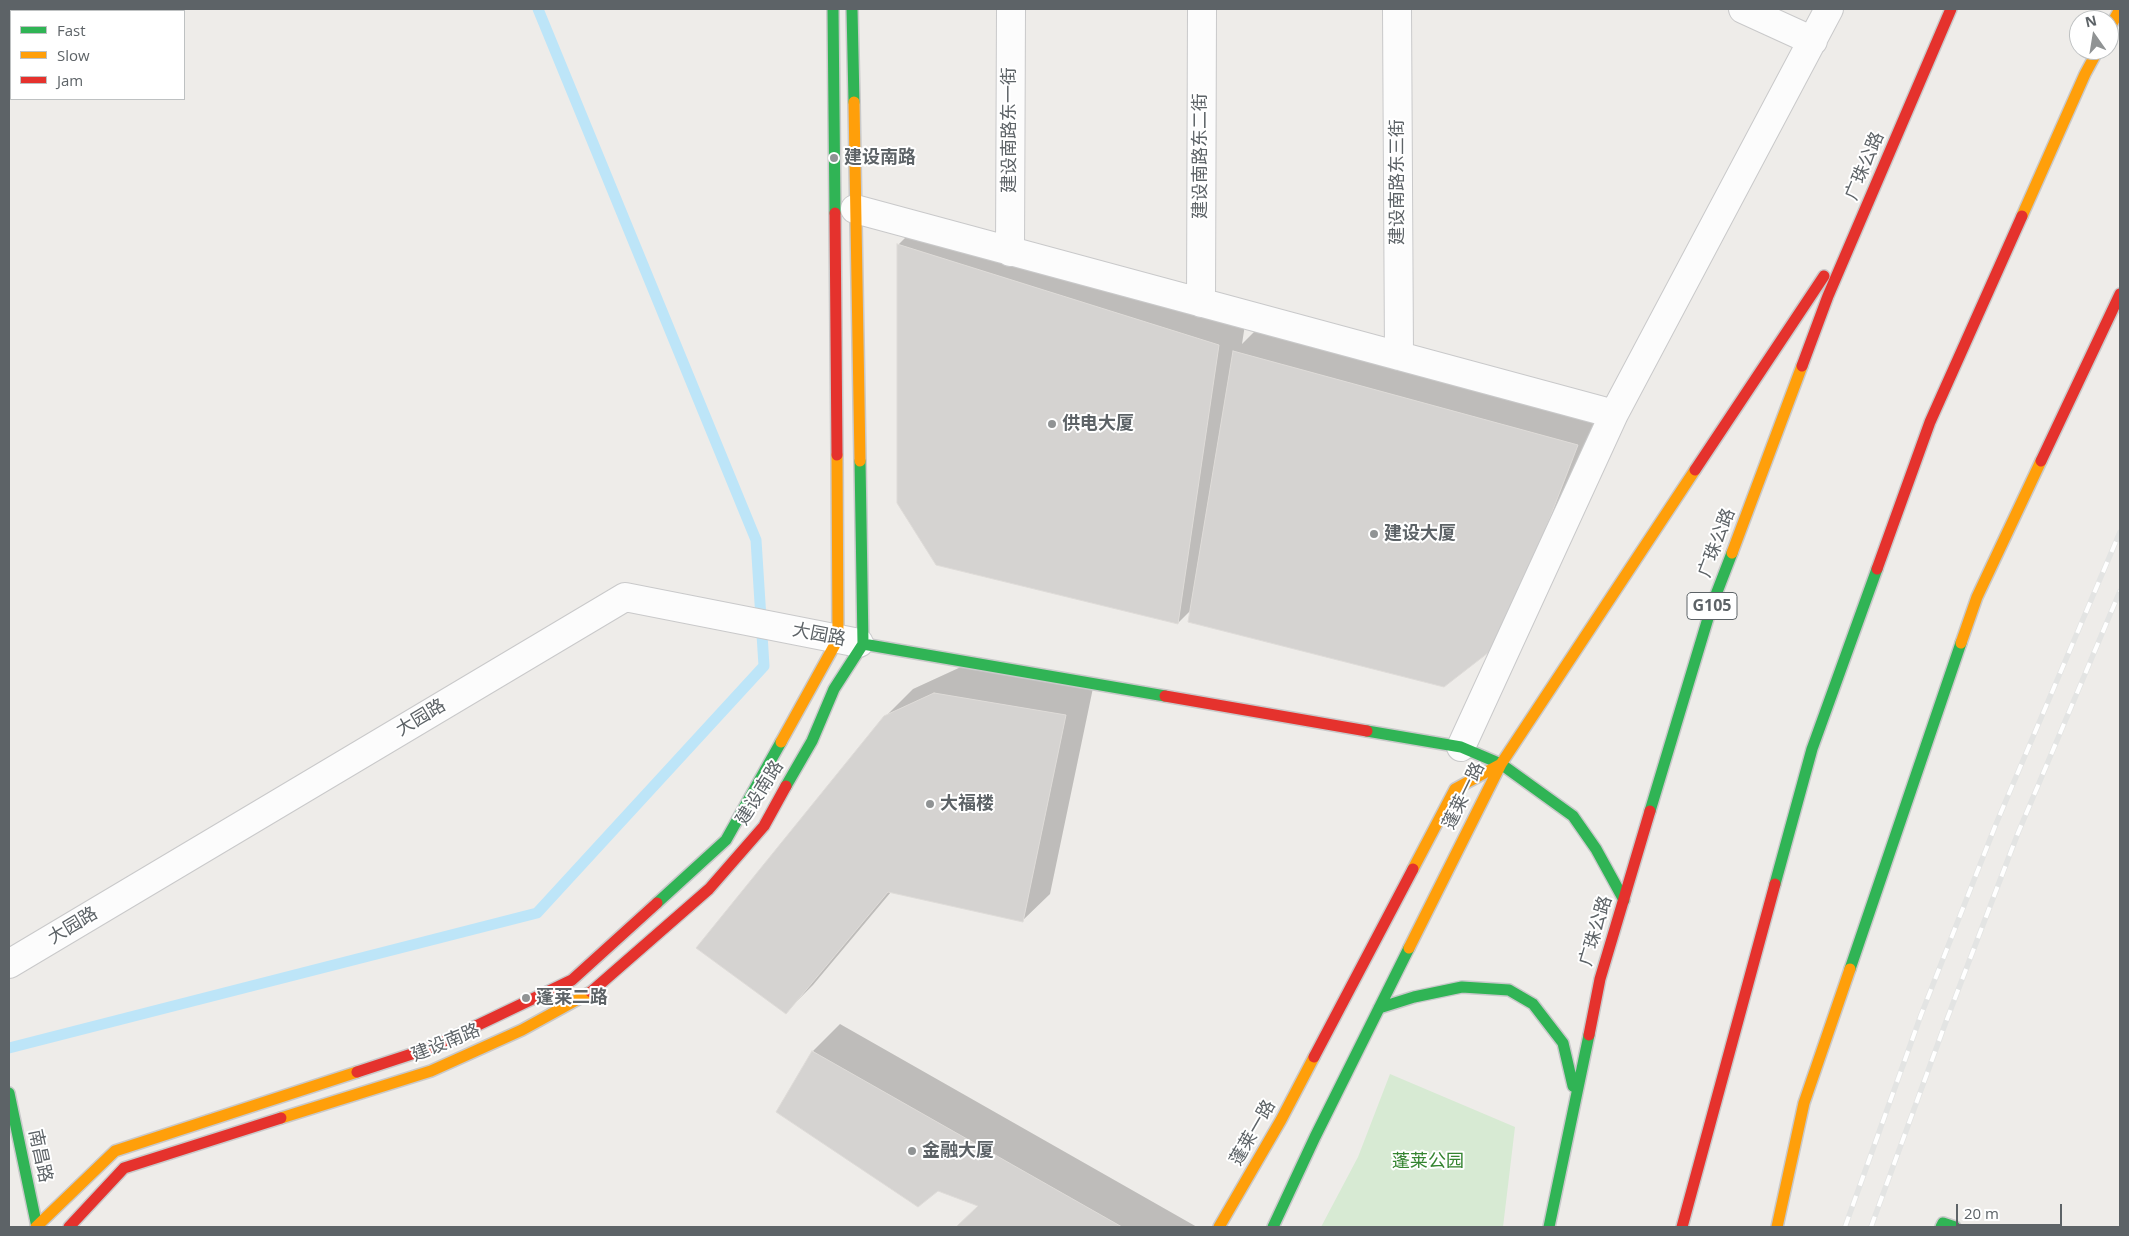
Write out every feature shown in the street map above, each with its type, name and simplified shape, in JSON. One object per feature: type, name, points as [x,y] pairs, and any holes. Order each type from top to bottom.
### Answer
[{"type":"main road","points":[[833,9],[851,641]]},
{"type":"main road","points":[[37,1227],[115,1151],[430,1048],[572,980],[726,840],[851,641],[855,209],[852,9]]},
{"type":"main road","name":"广珠公路","points":[[1549,1227],[1600,979],[1712,605],[1828,296],[1952,9]]},
{"type":"main road","points":[[1682,1227],[1812,749],[1930,422],[2093,60]]},
{"type":"main road","points":[[1500,764],[1860,222]]},
{"type":"main road","points":[[1776,1227],[1804,1102],[1977,597],[2120,294]]},
{"type":"main road","points":[[851,641],[1461,747],[1500,764],[1573,816],[1596,850],[1624,900]]},
{"type":"main road","name":"建设南路","points":[[69,1227],[124,1168],[431,1070],[522,1030],[596,989],[709,889],[764,826],[812,741],[834,689],[851,641]]},
{"type":"main road","name":"蓬莱一路","points":[[1273,1227],[1500,764]]},
{"type":"main road","name":"蓬莱一路","points":[[1219,1227],[1281,1120],[1455,789],[1500,764]]},
{"type":"main road","points":[[1379,1008],[1414,996],[1462,987],[1509,990],[1532,1004],[1564,1043],[1576,1096]]},
{"type":"main road","name":"南昌路","points":[[9,1093],[37,1227]]},
{"type":"main road","points":[[1941,1227],[1943,1223],[1955,1227]]},
{"type":"street","name":"建设南路东一街","points":[[1010,252],[1011,9]]},
{"type":"street","name":"建设南路东二街","points":[[1201,303],[1202,9]]},
{"type":"street","name":"建设南路东三街","points":[[1396,9],[1399,356]]},
{"type":"street","points":[[1743,9],[1813,41]]},
{"type":"street","points":[[1461,747],[1614,414],[1829,9]]},
{"type":"street","points":[[855,209],[1614,414]]},
{"type":"street","name":"大园路","points":[[9,964],[625,597],[851,641]]},
{"type":"green space","name":"蓬莱公园","points":[[1390,1074],[1515,1127],[1503,1227],[1321,1227],[1358,1157]]},
{"type":"building","name":"供电大厦","points":[[897,244],[1219,345],[1178,624],[936,565],[897,503]]},
{"type":"building","name":"建设大厦","points":[[1233,351],[1578,445],[1502,642],[1444,687],[1188,622]]},
{"type":"building","name":"大福楼","points":[[934,693],[1066,715],[1023,922],[888,892],[786,1014],[696,948],[884,716]]},
{"type":"building","name":"金融大厦","points":[[812,1051],[1122,1227],[956,1227],[978,1206],[938,1191],[918,1207],[776,1112]]},
{"type":"waterway","points":[[9,1048],[537,913],[764,666],[756,540],[538,9]]},
{"type":"railway","points":[[1845,1227],[1921,1015],[1996,824],[2120,532]]},
{"type":"railway","points":[[1871,1227],[1944,1027],[2018,833],[2120,591]]},
{"type":"traffic: fast","points":[[833,9],[835,213]]},
{"type":"traffic: fast","points":[[852,9],[854,102]]},
{"type":"traffic: fast","points":[[786,786],[812,741],[834,689],[863,644],[860,461]]},
{"type":"traffic: fast","points":[[1650,811],[1712,605],[1732,553]]},
{"type":"traffic: fast","points":[[1775,884],[1812,749],[1877,569]]},
{"type":"traffic: fast","points":[[1850,969],[1961,643]]},
{"type":"traffic: fast","points":[[863,644],[1165,696]]},
{"type":"traffic: fast","points":[[1367,731],[1461,747],[1501,764],[1573,816],[1596,849],[1624,900]]},
{"type":"traffic: fast","points":[[657,903],[726,840],[781,742]]},
{"type":"traffic: fast","points":[[1273,1227],[1315,1137],[1409,948]]},
{"type":"traffic: fast","points":[[1379,1008],[1414,997],[1462,987],[1509,990],[1533,1004],[1563,1043],[1573,1086]]},
{"type":"traffic: fast","points":[[1549,1227],[1589,1035]]},
{"type":"traffic: fast","points":[[9,1093],[37,1227]]},
{"type":"traffic: fast","points":[[1941,1227],[1943,1223],[1955,1227]]},
{"type":"traffic: slow","points":[[2022,216],[2093,60]]},
{"type":"traffic: slow","points":[[854,102],[860,461]]},
{"type":"traffic: slow","points":[[1732,553],[1802,366]]},
{"type":"traffic: slow","points":[[781,742],[838,639],[837,455]]},
{"type":"traffic: slow","points":[[1961,643],[1977,597],[2041,461]]},
{"type":"traffic: slow","points":[[1501,764],[1695,470]]},
{"type":"traffic: slow","points":[[1413,869],[1455,789],[1501,764]]},
{"type":"traffic: slow","points":[[1409,948],[1501,764]]},
{"type":"traffic: slow","points":[[1777,1227],[1804,1103],[1850,969]]},
{"type":"traffic: slow","points":[[281,1118],[431,1071],[522,1030],[591,992]]},
{"type":"traffic: slow","points":[[1219,1227],[1281,1120],[1314,1057]]},
{"type":"traffic: slow","points":[[36,1227],[115,1151],[357,1072]]},
{"type":"traffic: jam","points":[[1802,366],[1828,296],[1951,9]]},
{"type":"traffic: jam","points":[[835,213],[837,455]]},
{"type":"traffic: jam","points":[[1877,569],[1930,422],[2022,216]]},
{"type":"traffic: jam","points":[[1695,470],[1824,276]]},
{"type":"traffic: jam","points":[[2041,461],[2120,294]]},
{"type":"traffic: jam","points":[[1165,696],[1367,731]]},
{"type":"traffic: jam","points":[[591,992],[709,889],[764,826],[786,786]]},
{"type":"traffic: jam","points":[[1589,1035],[1600,979],[1650,811]]},
{"type":"traffic: jam","points":[[1314,1057],[1413,869]]},
{"type":"traffic: jam","points":[[1682,1227],[1775,884]]},
{"type":"traffic: jam","points":[[357,1072],[430,1048],[572,980],[657,903]]},
{"type":"traffic: jam","points":[[69,1227],[124,1168],[281,1118]]},
{"type":"place","name":"建设南路","points":[[834,158]]},
{"type":"place","name":"供电大厦","points":[[1052,424]]},
{"type":"place","name":"建设大厦","points":[[1374,534]]},
{"type":"place","name":"大福楼","points":[[930,804]]},
{"type":"place","name":"蓬莱二路","points":[[526,998]]},
{"type":"place","name":"金融大厦","points":[[912,1151]]}]
